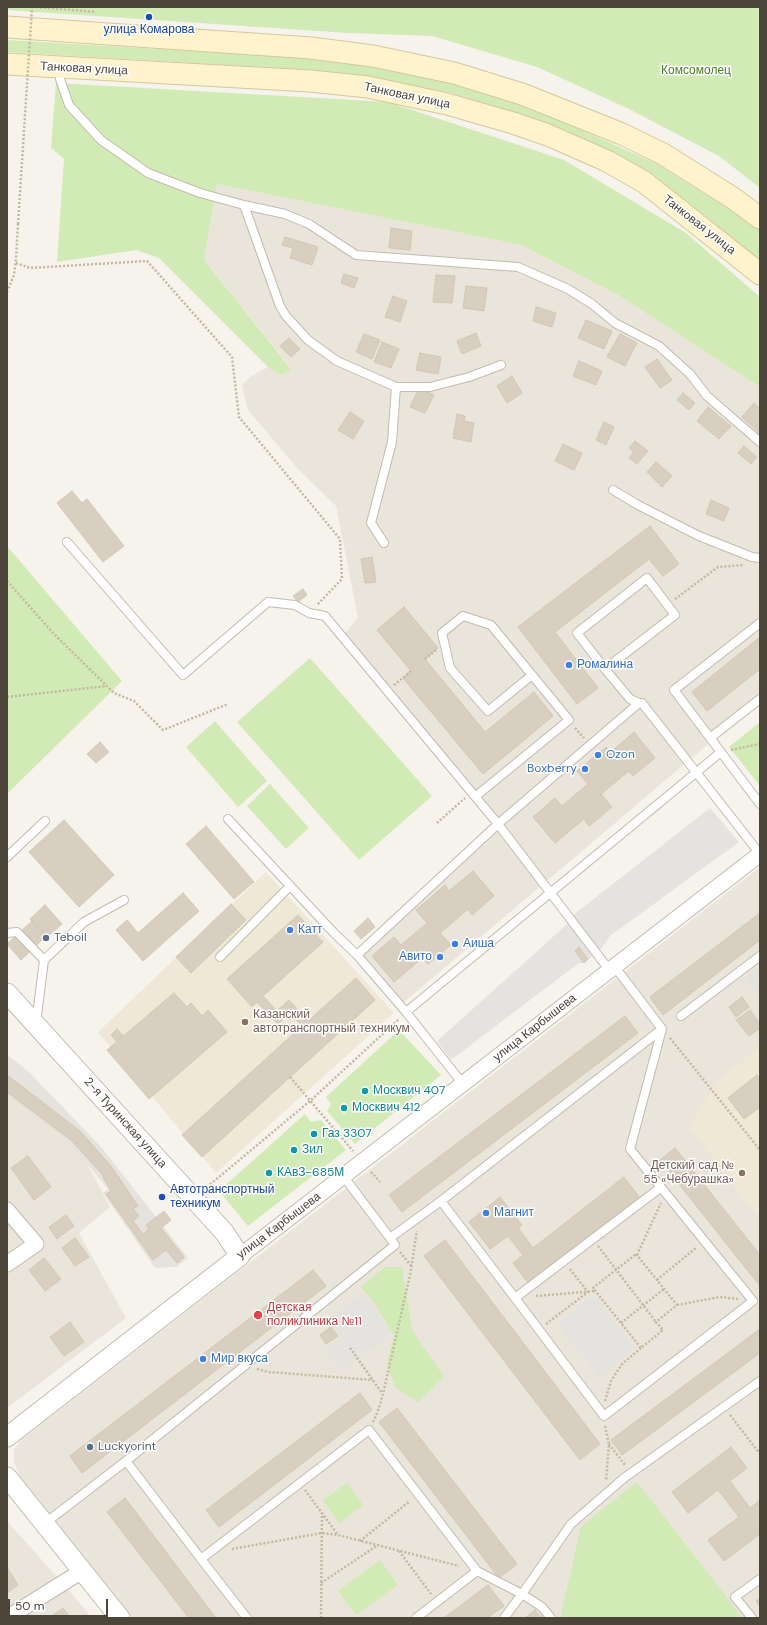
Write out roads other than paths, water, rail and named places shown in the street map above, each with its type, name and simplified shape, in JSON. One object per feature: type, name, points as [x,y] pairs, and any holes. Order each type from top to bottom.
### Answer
[{"type":"main road","points":[[7,27],[311,48],[373,56],[454,73],[522,94],[622,134],[663,154],[733,198],[760,218]]},
{"type":"main road","name":"Танковая улица","points":[[7,64],[310,81],[368,87],[447,104],[513,123],[548,135],[607,161],[644,182],[760,274]]},
{"type":"street","name":"улица Карбышева","points":[[7,1437],[760,854]]},
{"type":"street","name":"2-я Туринская улица","points":[[7,993],[224,1232],[240,1256]]},
{"type":"street","points":[[7,1210],[36,1244],[7,1264]]},
{"type":"street","points":[[7,1477],[120,1618]]},
{"type":"street","points":[[7,1618],[82,1571]]},
{"type":"lane","points":[[61,67],[60,79],[69,105],[101,140],[148,173],[200,193],[244,206],[285,214],[303,221],[356,255],[518,267],[568,289],[592,304],[615,323],[659,346],[690,374],[707,396],[760,442]]},
{"type":"lane","points":[[244,206],[280,306],[286,316],[308,340],[337,361],[396,386],[430,387],[470,377],[500,365]]},
{"type":"lane","points":[[384,543],[371,522],[392,442],[396,386]]},
{"type":"lane","points":[[613,490],[638,505],[699,536],[756,558]]},
{"type":"lane","points":[[68,542],[183,675],[268,602],[295,605],[310,613],[325,616],[474,794],[550,892],[662,1030]]},
{"type":"lane","points":[[605,669],[675,615],[647,578],[577,633],[605,669],[630,699],[642,703],[760,854]]},
{"type":"lane","points":[[474,794],[569,720],[491,625],[463,616],[442,633],[450,668],[488,711],[532,675]]},
{"type":"lane","points":[[760,623],[674,690],[760,804]]},
{"type":"lane","points":[[710,738],[760,699]]},
{"type":"lane","points":[[357,954],[498,824],[639,703]]},
{"type":"lane","points":[[406,1012],[721,752]]},
{"type":"lane","points":[[228,819],[334,933],[357,954],[406,1012],[463,1084]]},
{"type":"lane","points":[[7,857],[45,821]]},
{"type":"lane","points":[[220,956],[290,886]]},
{"type":"lane","points":[[36,1024],[44,960],[84,922],[124,900]]},
{"type":"lane","points":[[7,933],[17,932],[44,960]]},
{"type":"lane","points":[[681,1016],[760,956]]},
{"type":"lane","points":[[441,1201],[604,1416],[757,1303],[704,1242],[630,1149],[662,1030]]},
{"type":"lane","points":[[44,1524],[126,1461],[243,1367],[393,1242],[419,1218],[662,1030]]},
{"type":"lane","points":[[344,1177],[393,1242]]},
{"type":"lane","points":[[515,1298],[593,1239],[662,1191]]},
{"type":"lane","points":[[504,1618],[571,1524],[632,1473],[760,1381]]},
{"type":"lane","points":[[201,1559],[369,1430],[477,1571],[522,1594],[542,1607],[551,1618]]},
{"type":"lane","points":[[126,1461],[247,1618]]},
{"type":"lane","points":[[416,1618],[477,1571]]},
{"type":"lane","points":[[752,1618],[736,1598],[760,1579]]},
{"type":"place","name":"улица Комарова","points":[[149,17]]},
{"type":"place","name":"Ромалина","points":[[569,665]]},
{"type":"place","name":"Ozon","points":[[598,755]]},
{"type":"place","name":"Boxberry","points":[[585,769]]},
{"type":"place","name":"Катт","points":[[290,930]]},
{"type":"place","name":"Teboil","points":[[46,938]]},
{"type":"place","name":"Аиша","points":[[455,944]]},
{"type":"place","name":"Авито","points":[[440,957]]},
{"type":"place","name":"Казанский автотранспортный техникум","points":[[245,1022]]},
{"type":"place","name":"Москвич 407","points":[[365,1091]]},
{"type":"place","name":"Москвич 412","points":[[344,1108]]},
{"type":"place","name":"Газ 3307","points":[[314,1134]]},
{"type":"place","name":"Зил","points":[[294,1150]]},
{"type":"place","name":"КАвЗ-685М","points":[[269,1173]]},
{"type":"place","name":"Детский сад № 55 «Чебурашка»","points":[[742,1173]]},
{"type":"place","name":"Автотранспортный техникум","points":[[162,1197]]},
{"type":"place","name":"Магнит","points":[[486,1213]]},
{"type":"place","name":"Детская поликлиника №11","points":[[258,1315]]},
{"type":"place","name":"Мир вкуса","points":[[203,1359]]},
{"type":"place","name":"Luckyorint","points":[[90,1447]]},
{"type":"park label","name":"Комсомолец","points":[[696,71]]}]
